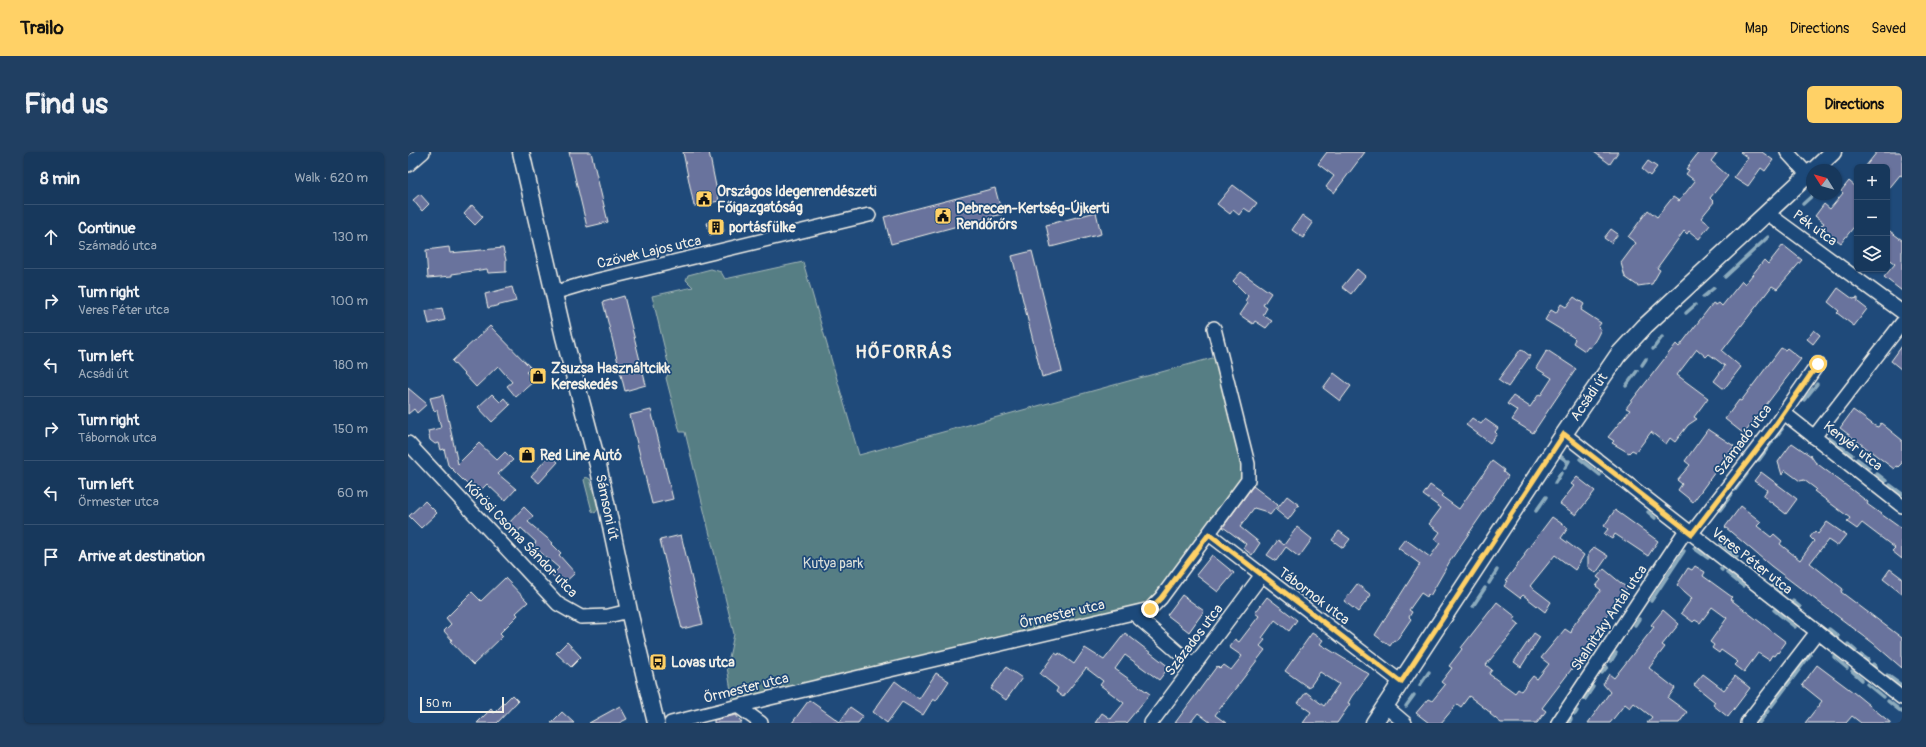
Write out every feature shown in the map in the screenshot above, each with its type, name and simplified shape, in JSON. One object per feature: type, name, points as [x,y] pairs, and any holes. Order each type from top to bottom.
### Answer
[{"type":"main road","name":"Sámsoni út","points":[[522,152],[553,293],[598,465],[629,611],[656,723]]},
{"type":"main road","name":"Acsádi út","points":[[1820,164],[1833,152]]},
{"type":"main road","name":"Acsádi út","points":[[1374,723],[1596,386],[1627,345],[1806,177]]},
{"type":"street","points":[[408,165],[423,152]]},
{"type":"street","points":[[1786,152],[1806,168]]},
{"type":"street","name":"Pék utca","points":[[1767,213],[1902,312]]},
{"type":"street","name":"Czövek Lajos utca","points":[[553,293],[590,282],[869,215]]},
{"type":"street","points":[[1814,437],[1902,323]]},
{"type":"street","name":"Őrmester utca","points":[[671,723],[778,696],[1134,614],[1150,609],[1156,604],[1246,484],[1249,470],[1214,328]]},
{"type":"street","name":"Számadó utca","points":[[1689,532],[1784,413],[1818,364]]},
{"type":"street","name":"Kenyér utca","points":[[1784,413],[1902,506]]},
{"type":"street","name":"Veres Péter utca","points":[[1564,434],[1902,698]]},
{"type":"street","name":"Kőrösi Csoma Sándor utca","points":[[408,443],[558,604],[581,617],[608,616],[629,611]]},
{"type":"street","name":"Skalnitzky Antal utca","points":[[1558,723],[1689,532]]},
{"type":"street","name":"Tábornok utca","points":[[1209,534],[1261,576],[1401,682]]},
{"type":"street","name":"Százados utca","points":[[1151,723],[1261,576]]},
{"type":"street","points":[[1134,614],[1194,666]]},
{"type":"street","points":[[1748,723],[1817,632]]},
{"type":"street","points":[[1385,706],[1405,723]]},
{"type":"street","points":[[739,707],[761,723]]},
{"type":"green space","name":"Kutya park","points":[[803,262],[859,455],[1216,357],[1244,472],[1239,483],[1157,597],[1141,606],[733,702],[727,667],[734,634],[685,432],[680,432],[666,378],[670,371],[652,296],[693,287],[686,280],[688,275],[711,269],[721,272],[725,279]]},
{"type":"green space","points":[[586,477],[590,479],[598,509],[595,513],[592,511],[584,480]]},
{"type":"building","points":[[569,152],[591,152],[608,222],[587,227]]},
{"type":"building","name":"Országos Idegenrendészeti Főigazgatóság","points":[[683,152],[709,152],[719,201],[694,206]]},
{"type":"building","points":[[1327,152],[1365,152],[1334,193],[1326,187],[1334,176],[1318,164]]},
{"type":"building","points":[[1594,152],[1618,152],[1610,164]]},
{"type":"building","points":[[1699,152],[1718,152],[1711,161],[1728,176],[1710,198],[1714,202],[1701,218],[1710,225],[1699,239],[1689,231],[1687,234],[1684,231],[1657,268],[1660,270],[1652,284],[1638,286],[1625,277],[1621,263],[1636,243],[1628,237],[1648,210],[1657,217],[1673,197],[1679,201],[1695,181],[1686,174],[1689,170],[1686,169]]},
{"type":"building","points":[[1740,152],[1762,152],[1773,160],[1765,171],[1761,168],[1748,186],[1734,177],[1748,158]]},
{"type":"building","points":[[1877,152],[1902,152],[1902,176],[1900,175],[1890,187],[1890,164],[1867,164]]},
{"type":"building","points":[[1648,161],[1657,167],[1650,176],[1642,169]]},
{"type":"building","points":[[1849,181],[1854,185],[1854,227],[1841,243],[1820,227],[1824,223],[1815,216],[1824,204],[1830,209],[1837,200],[1842,200],[1842,190]]},
{"type":"building","points":[[1233,185],[1257,203],[1250,212],[1244,208],[1239,215],[1233,210],[1230,214],[1217,204]]},
{"type":"building","name":"Debrecen-Kertség-Újkerti Rendőrőrs","points":[[995,188],[1002,214],[891,244],[884,217]]},
{"type":"building","points":[[420,194],[429,204],[422,211],[413,200]]},
{"type":"building","points":[[472,205],[483,217],[475,225],[464,214]]},
{"type":"building","points":[[1096,212],[1101,234],[1051,247],[1046,225]]},
{"type":"building","points":[[1302,215],[1313,223],[1303,238],[1292,230]]},
{"type":"building","name":"portásfülke","points":[[721,219],[724,231],[710,235],[707,223]]},
{"type":"building","points":[[1611,229],[1618,234],[1611,243],[1604,238]]},
{"type":"building","points":[[1890,231],[1902,240],[1902,291],[1884,277],[1890,272],[1895,264],[1890,260]]},
{"type":"building","points":[[1783,245],[1802,260],[1777,289],[1772,286],[1722,351],[1741,367],[1724,389],[1714,381],[1725,366],[1709,354],[1706,357],[1697,349],[1677,375],[1708,398],[1694,417],[1697,419],[1688,425],[1675,442],[1670,438],[1666,444],[1651,432],[1636,452],[1632,450],[1629,453],[1612,443],[1614,441],[1608,437],[1630,410],[1626,408],[1676,344],[1679,347],[1713,303],[1716,305],[1719,303],[1722,306],[1742,281],[1745,284],[1764,260],[1768,264]]},
{"type":"building","points":[[449,247],[450,253],[503,248],[506,260],[506,272],[488,273],[487,269],[452,274],[452,276],[428,278],[426,250]]},
{"type":"building","points":[[1032,251],[1062,371],[1042,377],[1012,256]]},
{"type":"building","points":[[1357,269],[1365,276],[1351,294],[1342,287]]},
{"type":"building","points":[[1241,272],[1271,293],[1263,305],[1267,308],[1263,315],[1272,321],[1266,328],[1255,321],[1253,324],[1240,315],[1248,303],[1245,301],[1248,296],[1233,281]]},
{"type":"building","points":[[512,287],[516,301],[488,308],[485,294]]},
{"type":"building","points":[[1838,288],[1853,299],[1858,298],[1858,302],[1867,309],[1854,326],[1837,313],[1839,311],[1828,302]]},
{"type":"building","points":[[624,296],[646,385],[625,391],[603,302]]},
{"type":"building","points":[[1574,297],[1584,304],[1581,310],[1601,323],[1598,327],[1601,329],[1596,339],[1590,348],[1588,347],[1585,351],[1573,343],[1575,339],[1573,337],[1545,320],[1551,310],[1556,313],[1561,304],[1566,307]]},
{"type":"building","points":[[442,308],[445,320],[429,324],[426,311]]},
{"type":"building","points":[[490,326],[531,368],[526,372],[534,381],[516,397],[507,386],[512,382],[498,366],[476,387],[452,361]]},
{"type":"building","points":[[1814,330],[1820,335],[1813,344],[1807,339]]},
{"type":"building","points":[[1902,346],[1902,370],[1891,361]]},
{"type":"building","points":[[1781,348],[1785,350],[1787,348],[1801,359],[1744,434],[1725,419],[1739,400],[1741,401]]},
{"type":"building","points":[[1521,349],[1530,356],[1508,387],[1498,380]]},
{"type":"building","points":[[1547,350],[1576,369],[1533,433],[1512,420],[1518,411],[1507,404],[1513,396],[1530,407],[1539,394],[1541,395],[1552,378],[1536,368]]},
{"type":"building","points":[[1334,373],[1351,386],[1340,401],[1323,388]]},
{"type":"building","points":[[408,388],[427,404],[417,413],[414,409],[408,414]]},
{"type":"building","points":[[492,394],[500,402],[504,398],[510,405],[492,422],[478,407]]},
{"type":"building","points":[[443,395],[458,464],[479,443],[497,460],[505,452],[513,460],[498,474],[516,489],[505,501],[487,484],[477,494],[448,465],[444,449],[441,450],[439,443],[435,444],[430,440],[428,431],[441,428],[437,410],[434,411],[430,398]]},
{"type":"building","points":[[651,410],[673,499],[652,504],[630,415]]},
{"type":"building","points":[[1853,410],[1875,426],[1878,427],[1881,423],[1902,440],[1902,463],[1898,467],[1896,466],[1894,469],[1840,428]]},
{"type":"building","points":[[1472,418],[1481,424],[1485,419],[1498,428],[1495,432],[1497,434],[1490,443],[1466,425]]},
{"type":"building","points":[[1708,429],[1734,446],[1693,502],[1678,490],[1682,484],[1677,480],[1690,465],[1685,461]]},
{"type":"building","points":[[1792,443],[1811,456],[1815,462],[1868,502],[1867,504],[1902,529],[1902,559],[1892,551],[1895,548],[1862,523],[1857,529],[1847,522],[1850,518],[1814,491],[1816,489],[1804,480],[1800,481],[1785,470],[1782,475],[1778,462]]},
{"type":"building","points":[[550,455],[558,462],[539,483],[531,476]]},
{"type":"building","points":[[1492,461],[1504,470],[1503,472],[1508,476],[1450,561],[1430,596],[1428,594],[1427,597],[1421,593],[1409,610],[1412,612],[1409,617],[1411,619],[1396,641],[1394,640],[1390,646],[1375,635],[1420,564],[1398,548],[1405,539],[1430,557],[1440,543],[1435,539],[1440,532],[1429,524],[1441,508],[1423,495],[1430,485],[1443,494],[1441,496],[1459,509]]},
{"type":"building","points":[[1761,472],[1797,499],[1786,514],[1763,496],[1767,490],[1754,481]]},
{"type":"building","points":[[1577,477],[1595,491],[1576,515],[1560,504],[1574,486],[1571,484]]},
{"type":"building","points":[[1253,486],[1278,505],[1270,515],[1264,511],[1254,508],[1240,527],[1260,543],[1252,555],[1243,548],[1246,544],[1223,527]]},
{"type":"building","points":[[1287,496],[1299,505],[1288,520],[1276,510]]},
{"type":"building","points":[[425,501],[437,513],[421,528],[409,516]]},
{"type":"building","points":[[1741,506],[1761,522],[1757,526],[1771,537],[1774,534],[1782,541],[1780,544],[1800,560],[1814,541],[1810,537],[1815,531],[1818,534],[1827,522],[1846,535],[1837,546],[1828,540],[1810,563],[1843,589],[1841,592],[1902,638],[1902,668],[1873,643],[1771,566],[1725,527]]},
{"type":"building","points":[[524,507],[533,516],[528,522],[553,543],[552,544],[561,553],[559,555],[575,573],[561,586],[552,575],[559,568],[533,546],[536,542],[521,528],[516,534],[507,525]]},
{"type":"building","points":[[1615,510],[1658,541],[1648,556],[1615,534],[1612,539],[1604,534],[1608,529],[1604,526]]},
{"type":"building","points":[[1552,517],[1568,528],[1561,538],[1584,555],[1575,570],[1555,555],[1530,586],[1551,602],[1545,612],[1523,595],[1520,598],[1504,586],[1508,581],[1506,580],[1525,555],[1524,554]]},
{"type":"building","points":[[1297,527],[1312,539],[1299,557],[1286,547],[1276,561],[1267,555],[1278,540],[1284,545]]},
{"type":"building","points":[[1339,531],[1350,539],[1343,548],[1332,540]]},
{"type":"building","points":[[681,535],[703,624],[682,629],[660,540]]},
{"type":"building","points":[[1594,547],[1608,556],[1596,573],[1588,567],[1588,555]]},
{"type":"building","points":[[1212,555],[1234,573],[1218,592],[1196,575]]},
{"type":"building","points":[[1695,566],[1705,572],[1703,576],[1732,597],[1730,599],[1786,642],[1778,653],[1777,652],[1774,656],[1772,655],[1769,660],[1758,653],[1744,672],[1735,665],[1738,662],[1721,650],[1719,653],[1712,648],[1714,645],[1710,642],[1727,618],[1712,607],[1700,623],[1695,620],[1693,622],[1681,613],[1692,598],[1677,585],[1688,568],[1692,570]]},
{"type":"building","points":[[1604,569],[1627,588],[1592,635],[1593,636],[1588,643],[1590,645],[1542,708],[1546,711],[1537,723],[1501,723],[1469,696],[1461,707],[1457,704],[1441,723],[1429,723],[1416,713],[1428,699],[1432,701],[1445,685],[1441,682],[1452,668],[1449,666],[1497,602],[1516,617],[1514,620],[1519,624],[1486,665],[1492,670],[1489,674],[1515,693],[1518,689],[1521,691],[1533,676],[1537,679],[1549,664],[1541,658],[1565,629],[1571,633],[1573,626],[1601,590],[1596,586],[1601,580],[1597,577]]},
{"type":"building","points":[[1890,569],[1902,578],[1902,594],[1883,579]]},
{"type":"building","points":[[505,578],[528,602],[516,613],[518,615],[500,633],[503,636],[473,665],[450,641],[452,640],[444,631],[451,624],[446,618],[472,592],[481,601]]},
{"type":"building","points":[[1357,584],[1371,595],[1358,612],[1344,601]]},
{"type":"building","points":[[1182,595],[1204,611],[1189,632],[1167,615]]},
{"type":"building","points":[[1267,597],[1297,620],[1289,631],[1275,620],[1262,638],[1265,640],[1260,646],[1265,650],[1215,715],[1226,723],[1211,723],[1198,713],[1190,723],[1175,723],[1217,666],[1220,669],[1224,665],[1231,670],[1242,656],[1229,647],[1235,639],[1239,642],[1259,616],[1255,613]]},
{"type":"building","points":[[1663,610],[1679,624],[1662,645],[1665,647],[1649,668],[1675,688],[1668,698],[1687,712],[1679,723],[1647,723],[1652,717],[1634,703],[1630,708],[1625,704],[1610,723],[1588,723],[1610,692],[1603,684],[1609,674],[1614,678],[1654,627],[1651,625]]},
{"type":"building","points":[[1125,633],[1169,667],[1159,680],[1125,655],[1115,669],[1150,694],[1126,723],[1095,723],[1102,713],[1111,719],[1124,703],[1100,685],[1103,681],[1086,668],[1063,697],[1056,692],[1058,688],[1040,674],[1055,653],[1058,655],[1059,653],[1074,664],[1085,648],[1104,660]]},
{"type":"building","points":[[1312,633],[1323,640],[1320,644],[1369,674],[1352,696],[1348,703],[1350,704],[1337,723],[1303,723],[1311,712],[1298,703],[1306,692],[1324,706],[1339,684],[1320,672],[1309,688],[1285,671]]},
{"type":"building","points":[[1534,633],[1540,637],[1521,667],[1514,662]]},
{"type":"building","points":[[567,642],[581,657],[571,667],[556,653]]},
{"type":"building","points":[[1817,665],[1891,723],[1861,723],[1852,716],[1846,723],[1805,723],[1822,701],[1802,685]]},
{"type":"building","points":[[1006,667],[1022,678],[1006,700],[991,689]]},
{"type":"building","points":[[936,673],[949,681],[936,701],[933,699],[923,715],[902,702],[887,723],[873,712],[895,681],[919,699]]},
{"type":"building","points":[[1703,674],[1724,690],[1735,676],[1750,688],[1728,717],[1713,705],[1715,702],[1694,685]]},
{"type":"building","points":[[512,695],[518,701],[497,723],[477,723],[491,709],[494,713]]},
{"type":"building","points":[[809,700],[840,722],[850,707],[863,716],[858,723],[792,723]]},
{"type":"building","points":[[620,706],[627,719],[619,723],[589,723]]},
{"type":"building","points":[[562,712],[574,723],[551,723]]},
{"type":"building","points":[[736,715],[742,723],[714,723],[714,720]]},
{"type":"waterway","points":[[1803,204],[1807,200]]},
{"type":"waterway","points":[[1725,277],[1768,237]]},
{"type":"waterway","points":[[1703,297],[1714,288]]},
{"type":"waterway","points":[[1686,313],[1695,305]]},
{"type":"waterway","points":[[1653,349],[1662,337]]},
{"type":"waterway","points":[[1642,365],[1646,359]]},
{"type":"waterway","points":[[1626,386],[1637,371]]},
{"type":"waterway","points":[[1804,400],[1817,384]]},
{"type":"waterway","points":[[1775,438],[1782,429]]},
{"type":"waterway","points":[[1829,438],[1852,455]]},
{"type":"waterway","points":[[1759,460],[1772,442]]},
{"type":"waterway","points":[[1560,456],[1568,462]]},
{"type":"waterway","points":[[1580,459],[1600,475]]},
{"type":"waterway","points":[[1857,459],[1869,468]]},
{"type":"waterway","points":[[1565,468],[1569,461]]},
{"type":"waterway","points":[[1555,483],[1561,473]]},
{"type":"waterway","points":[[1735,490],[1747,474]]},
{"type":"waterway","points":[[1877,474],[1886,481]]},
{"type":"waterway","points":[[1890,485],[1902,494]]},
{"type":"waterway","points":[[1720,510],[1732,494]]},
{"type":"waterway","points":[[1536,511],[1546,497]]},
{"type":"waterway","points":[[1648,512],[1655,518]]},
{"type":"waterway","points":[[1721,544],[1737,557]]},
{"type":"waterway","points":[[1694,548],[1708,558]]},
{"type":"waterway","points":[[1651,601],[1684,551]]},
{"type":"waterway","points":[[1489,583],[1497,570]]},
{"type":"waterway","points":[[1727,573],[1743,586]]},
{"type":"waterway","points":[[1772,585],[1781,592]]},
{"type":"waterway","points":[[1473,606],[1485,588]]},
{"type":"waterway","points":[[1793,601],[1800,607]]},
{"type":"waterway","points":[[1774,610],[1795,627]]},
{"type":"waterway","points":[[1635,625],[1639,619]]},
{"type":"waterway","points":[[1829,629],[1838,636]]},
{"type":"waterway","points":[[1848,644],[1856,651]]},
{"type":"waterway","points":[[1611,661],[1616,653]]},
{"type":"waterway","points":[[1771,707],[1810,655]]},
{"type":"waterway","points":[[1861,655],[1868,660]]},
{"type":"waterway","points":[[1834,657],[1847,668]]},
{"type":"waterway","points":[[1873,664],[1876,667]]},
{"type":"waterway","points":[[1602,673],[1607,667]]},
{"type":"waterway","points":[[1852,671],[1862,680]]},
{"type":"waterway","points":[[1420,685],[1429,672]]},
{"type":"waterway","points":[[1887,675],[1901,685]]},
{"type":"waterway","points":[[1867,684],[1883,697]]},
{"type":"waterway","points":[[1585,699],[1593,687]]},
{"type":"waterway","points":[[1406,706],[1414,695]]},
{"type":"waterway","points":[[1888,701],[1902,712]]},
{"type":"waterway","points":[[1759,723],[1768,711]]},
{"type":"waterway","points":[[1569,723],[1571,719]]},
{"type":"place","name":"Országos Idegenrendészeti Főigazgatóság","points":[[704,199]]},
{"type":"place","name":"Debrecen-Kertség-Újkerti Rendőrőrs","points":[[943,216]]},
{"type":"place","name":"portásfülke","points":[[716,227]]},
{"type":"place","name":"Zsuzsa Használtcikk Kereskedés","points":[[538,376]]},
{"type":"place","name":"Red Line Autó","points":[[527,455]]},
{"type":"place","name":"Lovas utca","points":[[658,662]]},
{"type":"district","name":"HŐFORRÁS","points":[[904,352]]},
{"type":"route","points":[[1150,609],[1161,598],[1209,534],[1261,576],[1401,682],[1564,434],[1692,534],[1774,427],[1818,364]]}]
